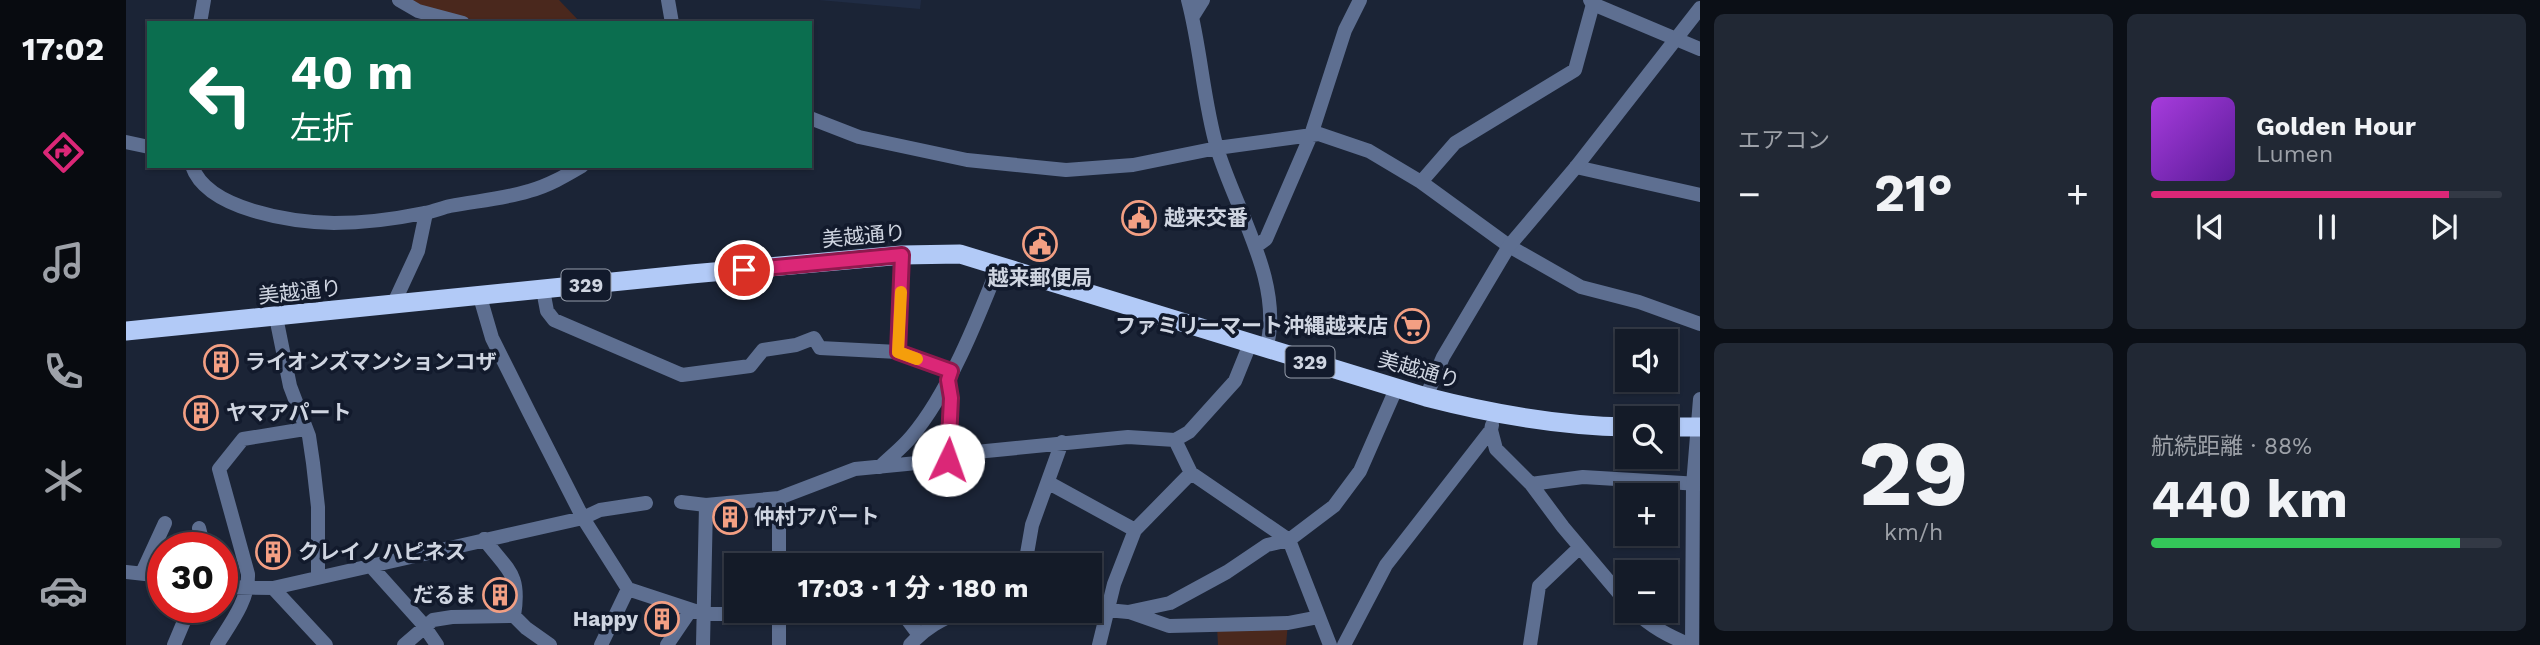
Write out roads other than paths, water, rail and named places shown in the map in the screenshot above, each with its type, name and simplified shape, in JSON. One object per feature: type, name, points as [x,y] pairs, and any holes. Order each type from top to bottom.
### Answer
[{"type":"highway","name":"美越通り","points":[[126,331],[902,255],[960,254],[1426,397],[1493,422],[1615,426]]},
{"type":"highway","points":[[1678,428],[1698,427]]},
{"type":"street","points":[[200,21],[204,0]]},
{"type":"street","points":[[399,0],[418,11],[456,21]]},
{"type":"street","points":[[668,0],[672,21]]},
{"type":"street","points":[[681,502],[706,505],[779,498],[856,469],[948,460],[976,452],[1062,442],[1128,437],[1175,440],[1189,432],[1235,381],[1270,333],[1270,311],[1255,247],[1217,148],[1188,0]]},
{"type":"street","points":[[1192,16],[1203,0]]},
{"type":"street","points":[[1255,247],[1266,239],[1311,135],[1345,30],[1360,0]]},
{"type":"street","points":[[1421,182],[1455,143],[1575,70],[1591,2],[1700,50]]},
{"type":"street","points":[[1426,397],[1443,357],[1509,246],[1576,167],[1700,8]]},
{"type":"street","points":[[812,119],[859,137],[967,160],[1066,170],[1133,164],[1217,148],[1319,135],[1369,151],[1421,182],[1509,246],[1581,287],[1639,302],[1700,324]]},
{"type":"street","points":[[126,142],[147,147]]},
{"type":"street","points":[[1576,167],[1700,195]]},
{"type":"street","points":[[193,168],[195,177],[215,195],[236,205],[283,218],[334,223],[426,213],[447,206],[489,201],[559,180],[579,168]]},
{"type":"street","points":[[393,305],[418,251],[426,213]]},
{"type":"street","points":[[898,352],[902,255]]},
{"type":"street","points":[[880,467],[911,438],[930,411],[950,376],[999,265]]},
{"type":"street","points":[[543,290],[547,312],[554,320],[682,375],[750,366],[763,350],[796,345],[814,338],[820,348],[898,352],[950,376]]},
{"type":"street","points":[[480,297],[492,338],[583,517],[628,589],[697,612],[724,612]]},
{"type":"street","points":[[276,317],[290,386],[309,436],[318,507],[318,577]]},
{"type":"street","points":[[948,460],[950,376]]},
{"type":"street","points":[[1128,612],[1170,603],[1227,572],[1267,545],[1289,540],[1334,506],[1360,471],[1396,388]]},
{"type":"street","points":[[1648,623],[1691,645],[1700,399]]},
{"type":"street","points":[[1493,422],[1496,449],[1531,484],[1615,589]]},
{"type":"street","points":[[1344,645],[1387,565],[1493,422]]},
{"type":"street","points":[[217,645],[238,611],[248,586],[248,574],[219,469],[243,439],[305,429]]},
{"type":"street","points":[[1175,440],[1191,473],[1289,540],[1330,645]]},
{"type":"street","points":[[1027,553],[1032,525],[1062,442]]},
{"type":"street","points":[[1099,645],[1107,610],[1135,530],[1191,473]]},
{"type":"street","points":[[1531,484],[1583,477],[1696,484]]},
{"type":"street","points":[[1049,483],[1135,530]]},
{"type":"street","points":[[779,498],[779,553]]},
{"type":"street","points":[[238,586],[273,587],[583,517],[600,510],[646,503]]},
{"type":"street","points":[[667,645],[702,604],[706,505]]},
{"type":"street","points":[[142,573],[165,523]]},
{"type":"street","points":[[199,528],[200,532]]},
{"type":"street","points":[[484,539],[516,582],[514,616]]},
{"type":"street","points":[[1530,645],[1539,586],[1580,547]]},
{"type":"street","points":[[369,564],[437,645]]},
{"type":"street","points":[[126,572],[147,574]]},
{"type":"street","points":[[273,587],[326,645]]},
{"type":"street","points":[[601,645],[628,589]]},
{"type":"street","points":[[1107,610],[1128,612],[1170,626],[1276,623],[1319,617]]},
{"type":"street","points":[[697,612],[702,645]]},
{"type":"street","points":[[404,645],[433,621],[452,617],[514,616],[550,645]]},
{"type":"street","points":[[174,645],[183,623]]},
{"type":"street","points":[[779,623],[779,645]]},
{"type":"street","points":[[906,623],[914,640],[936,623]]},
{"type":"place","name":"越来交番","points":[[1139,218]]},
{"type":"place","name":"越来郵便局","points":[[1040,244]]},
{"type":"place","name":"ファミリーマート沖縄越来店","points":[[1412,326]]},
{"type":"place","name":"ライオンズマンションコザ","points":[[221,362]]},
{"type":"place","name":"ヤマアパート","points":[[201,413]]},
{"type":"place","name":"仲村アパート","points":[[730,517]]},
{"type":"place","name":"クレイノハピネス","points":[[273,552]]},
{"type":"place","name":"だるま","points":[[500,595]]},
{"type":"place","name":"Happy","points":[[662,619]]}]
